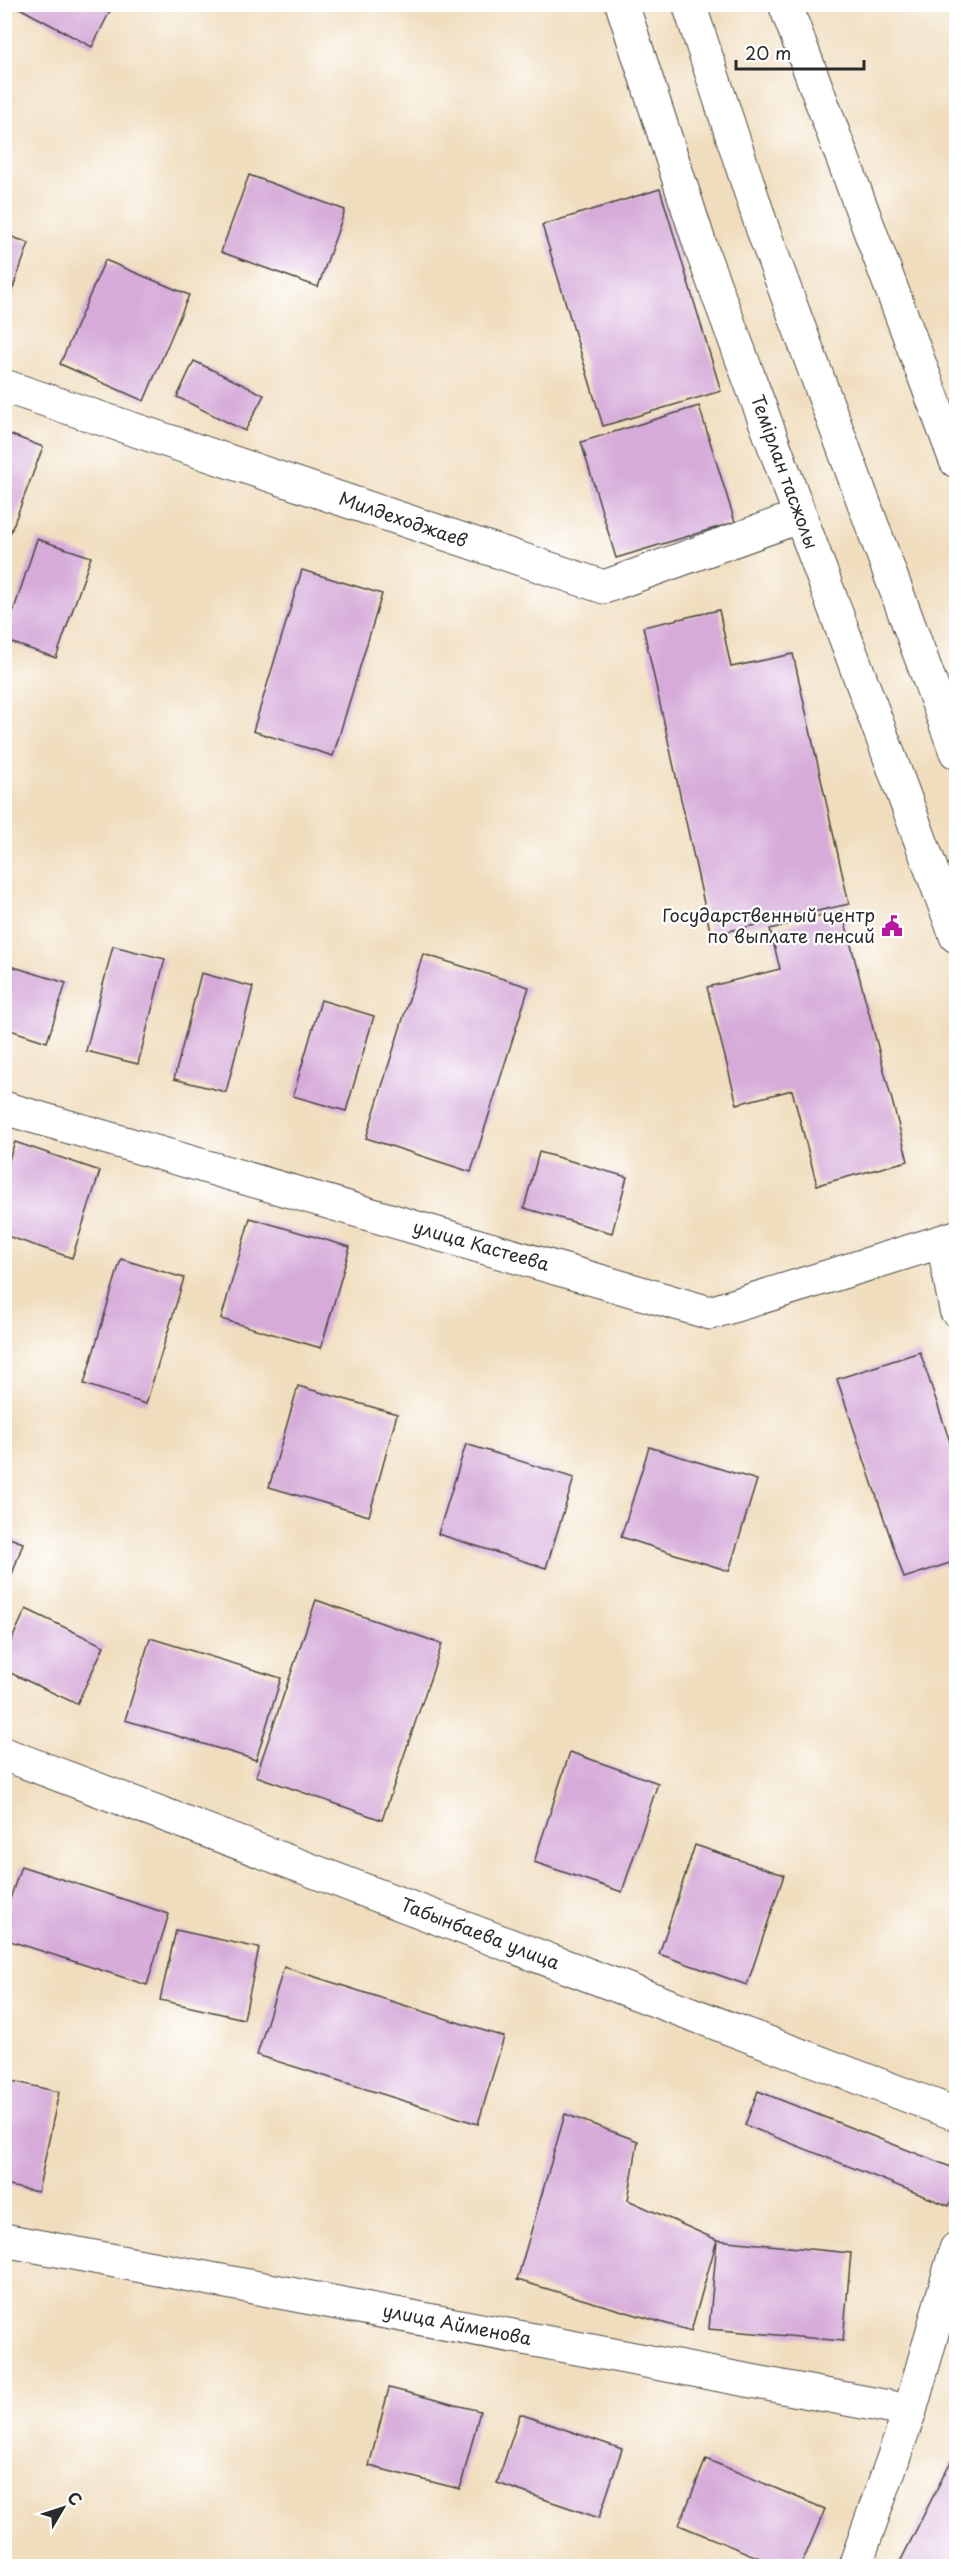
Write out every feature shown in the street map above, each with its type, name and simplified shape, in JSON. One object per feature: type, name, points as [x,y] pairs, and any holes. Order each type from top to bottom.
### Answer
[{"type":"street","name":"Темірлан тасжолы","points":[[622,4],[703,254],[957,936]]},
{"type":"street","points":[[689,4],[764,232],[957,752]]},
{"type":"street","points":[[785,4],[957,461]]},
{"type":"street","name":"Милдеходжаев","points":[[4,386],[604,587],[801,516]]},
{"type":"street","name":"улица Кастеева","points":[[4,1108],[710,1313],[950,1239]]},
{"type":"street","points":[[950,1239],[957,1310]]},
{"type":"street","name":"Табынбаева улица","points":[[4,1754],[957,2114]]},
{"type":"street","name":"улица Айменова","points":[[4,2240],[910,2410]]},
{"type":"street","points":[[855,2566],[910,2410],[957,2249]]},
{"type":"building","points":[[12,4],[103,4],[111,9],[92,47]]},
{"type":"building","points":[[249,175],[345,210],[318,287],[221,252]]},
{"type":"building","points":[[660,189],[721,391],[603,426],[542,225]]},
{"type":"building","points":[[4,234],[29,243],[5,310],[4,310]]},
{"type":"building","points":[[105,260],[189,295],[144,401],[60,364]]},
{"type":"building","points":[[194,361],[264,395],[245,431],[177,397]]},
{"type":"building","points":[[699,406],[735,522],[616,558],[581,442]]},
{"type":"building","points":[[4,432],[43,447],[5,547],[4,547]]},
{"type":"building","points":[[37,539],[91,557],[56,658],[4,640]]},
{"type":"building","points":[[302,570],[382,594],[333,756],[253,731]]},
{"type":"building","points":[[719,610],[731,667],[793,654],[849,904],[711,935],[643,627]]},
{"type":"building","points":[[842,911],[908,1161],[817,1185],[792,1090],[737,1104],[707,987],[780,969],[770,929]]},
{"type":"building","points":[[113,946],[165,959],[138,1064],[86,1051]]},
{"type":"building","points":[[423,954],[529,987],[471,1172],[366,1138]]},
{"type":"building","points":[[4,964],[66,983],[47,1042],[4,1028]]},
{"type":"building","points":[[201,973],[253,987],[226,1092],[174,1079]]},
{"type":"building","points":[[321,1000],[374,1016],[346,1111],[293,1096]]},
{"type":"building","points":[[15,1142],[100,1171],[72,1258],[4,1235],[4,1174]]},
{"type":"building","points":[[539,1152],[627,1177],[612,1233],[524,1208]]},
{"type":"building","points":[[250,1218],[350,1247],[321,1348],[221,1319]]},
{"type":"building","points":[[121,1259],[184,1278],[146,1404],[84,1384]]},
{"type":"building","points":[[920,1352],[956,1460],[956,1561],[904,1578],[837,1379]]},
{"type":"building","points":[[298,1386],[397,1414],[369,1516],[269,1487]]},
{"type":"building","points":[[466,1444],[574,1478],[546,1568],[438,1534]]},
{"type":"building","points":[[649,1447],[757,1480],[729,1571],[621,1537]]},
{"type":"building","points":[[4,1536],[23,1543],[5,1595],[4,1595]]},
{"type":"building","points":[[316,1600],[442,1644],[382,1820],[256,1776]]},
{"type":"building","points":[[26,1609],[104,1646],[77,1704],[4,1670],[4,1656]]},
{"type":"building","points":[[150,1638],[281,1678],[256,1760],[125,1720]]},
{"type":"building","points":[[570,1752],[658,1783],[622,1892],[534,1862]]},
{"type":"building","points":[[695,1845],[784,1875],[747,1985],[659,1954]]},
{"type":"building","points":[[21,1866],[169,1914],[147,1985],[4,1939],[4,1917]]},
{"type":"building","points":[[176,1930],[259,1948],[244,2019],[160,2000]]},
{"type":"building","points":[[284,1967],[504,2037],[478,2124],[257,2055]]},
{"type":"building","points":[[4,2079],[59,2092],[38,2192],[4,2185]]},
{"type":"building","points":[[758,2091],[956,2169],[956,2186],[949,2206],[745,2125]]},
{"type":"building","points":[[565,2114],[638,2141],[628,2200],[717,2240],[691,2331],[517,2280]]},
{"type":"building","points":[[717,2240],[851,2253],[843,2341],[709,2329]]},
{"type":"building","points":[[389,2388],[480,2411],[460,2489],[369,2466]]},
{"type":"building","points":[[520,2414],[622,2449],[599,2518],[497,2483]]},
{"type":"building","points":[[956,2451],[956,2566],[898,2566]]},
{"type":"building","points":[[706,2459],[825,2509],[801,2566],[779,2566],[679,2525]]},
{"type":"place","name":"Государственный центр по выплате пенсий","points":[[892,926]]}]
